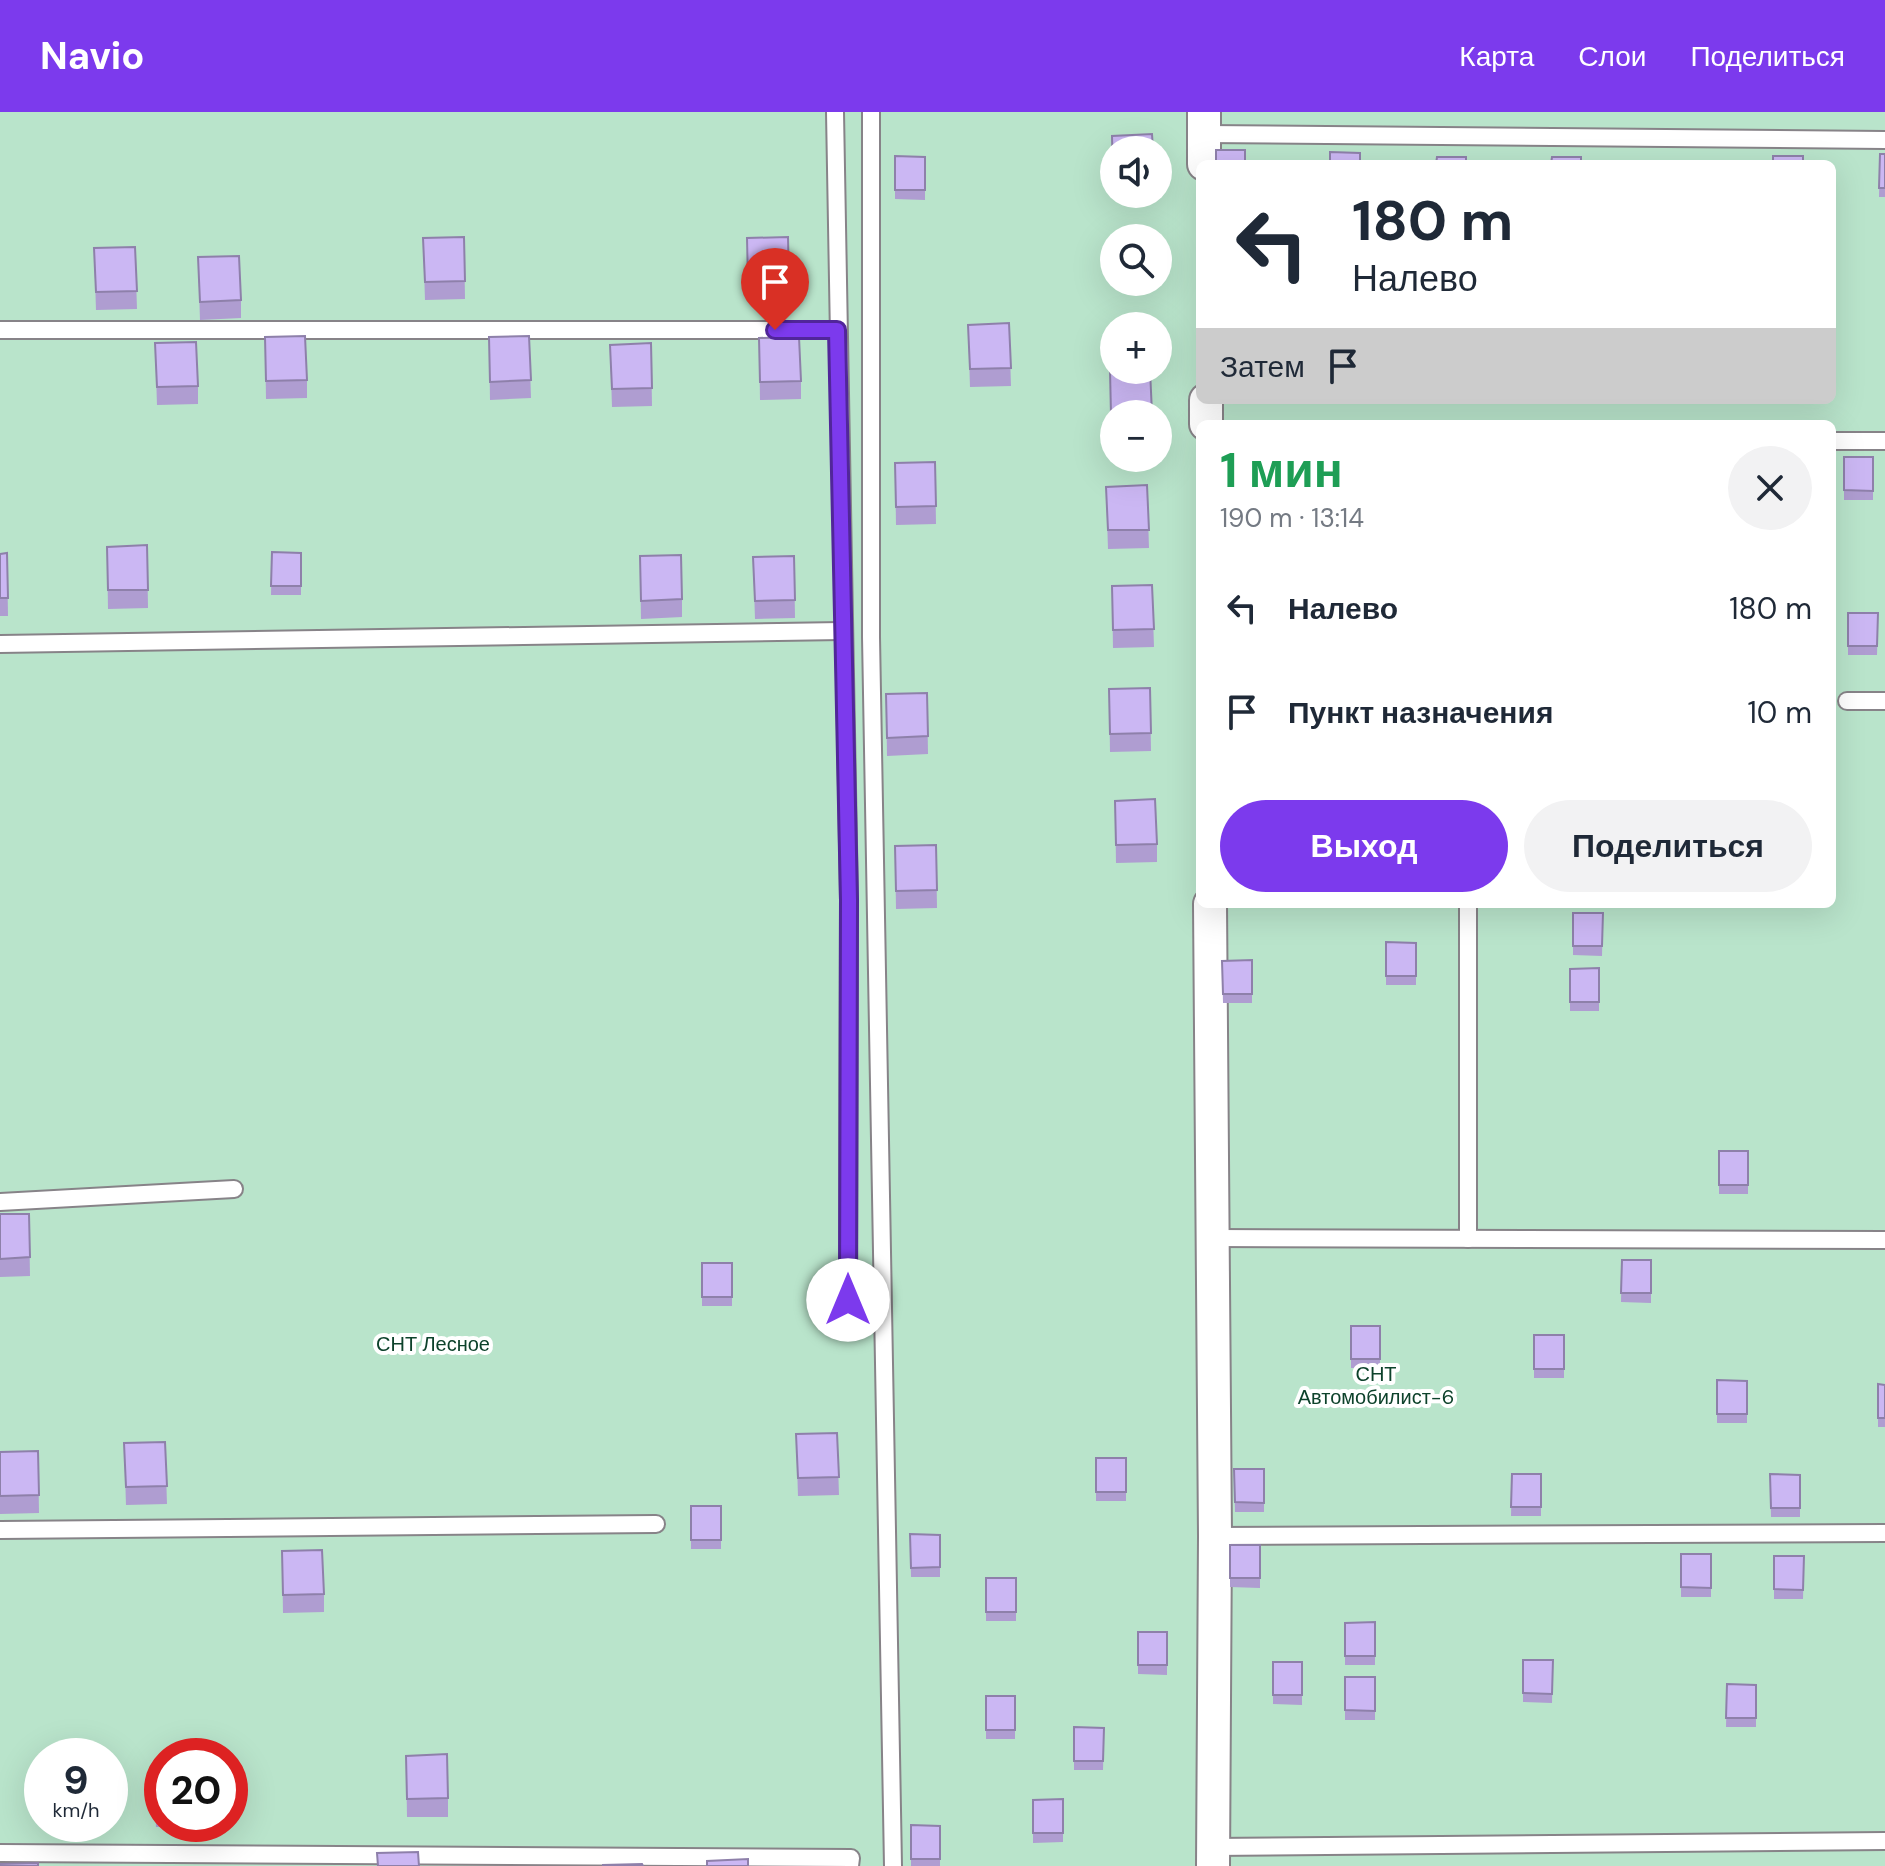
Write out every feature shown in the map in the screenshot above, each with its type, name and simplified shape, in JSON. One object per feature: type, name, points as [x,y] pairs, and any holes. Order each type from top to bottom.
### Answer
[{"type":"street","points":[[1210,908],[1215,1536],[1212,1856]]},
{"type":"lane","points":[[835,112],[849,900],[848,1300]]},
{"type":"lane","points":[[871,112],[871,637],[893,1866]]},
{"type":"lane","points":[[1204,137],[1885,140]]},
{"type":"lane","points":[[0,330],[837,330]]},
{"type":"lane","points":[[1836,441],[1885,441]]},
{"type":"lane","points":[[0,644],[842,631]]},
{"type":"lane","points":[[1847,701],[1885,701]]},
{"type":"lane","points":[[1468,908],[1468,1239]]},
{"type":"lane","points":[[0,1202],[234,1189]]},
{"type":"lane","points":[[1213,1238],[1885,1240]]},
{"type":"lane","points":[[0,1530],[656,1524]]},
{"type":"lane","points":[[1215,1536],[1885,1533]]},
{"type":"lane","points":[[1212,1856],[1885,1841]]},
{"type":"lane","points":[[0,1853],[851,1858],[850,1866]]},
{"type":"green space","points":[[0,112],[1885,112],[1885,1866],[0,1866]]},
{"type":"building","points":[[1152,134],[1152,136],[1112,136]]},
{"type":"building","points":[[1216,150],[1245,150],[1245,160],[1216,160]]},
{"type":"building","points":[[1330,152],[1360,153],[1360,160],[1330,160]]},
{"type":"building","points":[[1880,154],[1885,154],[1885,188],[1879,188]]},
{"type":"building","points":[[895,156],[925,157],[925,190],[895,190]]},
{"type":"building","points":[[1773,156],[1803,156],[1803,160],[1773,160]]},
{"type":"building","points":[[1437,157],[1466,157],[1466,160],[1437,160]]},
{"type":"building","points":[[1552,157],[1581,157],[1581,160],[1552,160]]},
{"type":"building","points":[[464,237],[465,281],[425,282],[423,238]]},
{"type":"building","points":[[788,237],[789,281],[748,283],[747,238]]},
{"type":"building","points":[[135,247],[137,291],[96,292],[94,248]]},
{"type":"building","points":[[239,256],[241,300],[200,302],[198,257]]},
{"type":"building","points":[[1009,323],[1011,368],[970,369],[968,325]]},
{"type":"building","points":[[305,336],[307,380],[266,381],[265,337]]},
{"type":"building","points":[[529,336],[531,380],[490,382],[489,337]]},
{"type":"building","points":[[799,337],[801,381],[760,382],[759,338]]},
{"type":"building","points":[[196,342],[198,386],[157,387],[155,343]]},
{"type":"building","points":[[651,343],[652,388],[612,389],[610,345]]},
{"type":"building","points":[[1110,384],[1151,384],[1151,400],[1111,400]]},
{"type":"building","points":[[1844,457],[1873,457],[1873,491],[1844,490]]},
{"type":"building","points":[[935,462],[936,506],[896,507],[895,463]]},
{"type":"building","points":[[1147,485],[1149,530],[1108,530],[1106,487]]},
{"type":"building","points":[[147,545],[148,590],[108,590],[107,547]]},
{"type":"building","points":[[272,552],[301,553],[301,586],[271,586]]},
{"type":"building","points":[[7,553],[8,598],[0,598],[0,554]]},
{"type":"building","points":[[681,555],[682,599],[641,601],[640,556]]},
{"type":"building","points":[[794,556],[795,600],[755,601],[753,557]]},
{"type":"building","points":[[1152,585],[1154,629],[1113,630],[1112,586]]},
{"type":"building","points":[[1848,613],[1878,613],[1877,646],[1848,646]]},
{"type":"building","points":[[1150,688],[1151,733],[1110,734],[1109,689]]},
{"type":"building","points":[[927,693],[928,736],[887,738],[886,694]]},
{"type":"building","points":[[1155,799],[1157,844],[1116,845],[1115,801]]},
{"type":"building","points":[[936,845],[937,890],[896,891],[895,846]]},
{"type":"building","points":[[1573,913],[1603,913],[1602,946],[1573,946]]},
{"type":"building","points":[[1386,942],[1416,943],[1416,976],[1386,976]]},
{"type":"building","points":[[1252,960],[1252,994],[1223,994],[1222,961]]},
{"type":"building","points":[[1599,968],[1599,1002],[1570,1002],[1570,969]]},
{"type":"building","points":[[1719,1151],[1748,1151],[1748,1185],[1719,1185]]},
{"type":"building","points":[[0,1214],[29,1214],[30,1257],[0,1259]]},
{"type":"building","points":[[1622,1260],[1651,1260],[1651,1293],[1621,1293]]},
{"type":"building","points":[[702,1263],[732,1263],[732,1297],[702,1297]]},
{"type":"building","points":[[1351,1326],[1380,1326],[1380,1359],[1351,1359]]},
{"type":"building","points":[[1534,1335],[1564,1335],[1564,1369],[1534,1369]]},
{"type":"building","points":[[1717,1380],[1747,1381],[1747,1414],[1717,1414]]},
{"type":"building","points":[[1878,1384],[1885,1385],[1885,1418],[1878,1418]]},
{"type":"building","points":[[837,1433],[839,1477],[798,1478],[796,1434]]},
{"type":"building","points":[[165,1442],[167,1486],[126,1487],[124,1443]]},
{"type":"building","points":[[38,1451],[39,1495],[0,1496],[0,1452]]},
{"type":"building","points":[[1096,1458],[1126,1458],[1126,1492],[1096,1492]]},
{"type":"building","points":[[1234,1469],[1264,1469],[1264,1503],[1235,1502]]},
{"type":"building","points":[[1512,1474],[1541,1474],[1541,1507],[1511,1507]]},
{"type":"building","points":[[1770,1474],[1800,1475],[1800,1508],[1771,1508]]},
{"type":"building","points":[[691,1506],[721,1506],[721,1540],[691,1540]]},
{"type":"building","points":[[910,1534],[940,1535],[940,1567],[911,1568]]},
{"type":"building","points":[[1230,1545],[1260,1545],[1260,1578],[1230,1578]]},
{"type":"building","points":[[322,1550],[324,1594],[283,1595],[282,1551]]},
{"type":"building","points":[[1681,1554],[1711,1554],[1711,1588],[1681,1587]]},
{"type":"building","points":[[1774,1556],[1804,1556],[1803,1590],[1774,1589]]},
{"type":"building","points":[[986,1578],[1016,1578],[1016,1612],[986,1612]]},
{"type":"building","points":[[1375,1622],[1375,1656],[1345,1656],[1345,1623]]},
{"type":"building","points":[[1138,1632],[1167,1632],[1167,1665],[1138,1665]]},
{"type":"building","points":[[1523,1660],[1553,1660],[1552,1694],[1523,1693]]},
{"type":"building","points":[[1273,1662],[1302,1662],[1302,1695],[1273,1695]]},
{"type":"building","points":[[1345,1677],[1375,1677],[1375,1711],[1345,1710]]},
{"type":"building","points":[[1727,1684],[1756,1685],[1756,1718],[1726,1718]]},
{"type":"building","points":[[986,1696],[1015,1696],[1015,1730],[986,1730]]},
{"type":"building","points":[[1074,1727],[1104,1728],[1103,1761],[1074,1761]]},
{"type":"building","points":[[447,1754],[448,1798],[407,1799],[406,1756]]},
{"type":"building","points":[[1063,1799],[1063,1833],[1033,1833],[1033,1800]]},
{"type":"building","points":[[911,1825],[940,1826],[940,1859],[911,1859]]},
{"type":"building","points":[[418,1852],[419,1866],[378,1866],[377,1853]]},
{"type":"building","points":[[748,1859],[748,1866],[707,1866],[707,1861]]},
{"type":"building","points":[[38,1863],[38,1866],[0,1866],[0,1864]]},
{"type":"building","points":[[642,1864],[643,1866],[602,1865]]},
{"type":"route","points":[[775,330],[837,330],[849,900],[848,1300]]},
{"type":"park label","name":"СНТ Лесное","points":[[433,1344]]},
{"type":"park label","name":"СНТ Автомобилист-6","points":[[1376,1386]]}]
